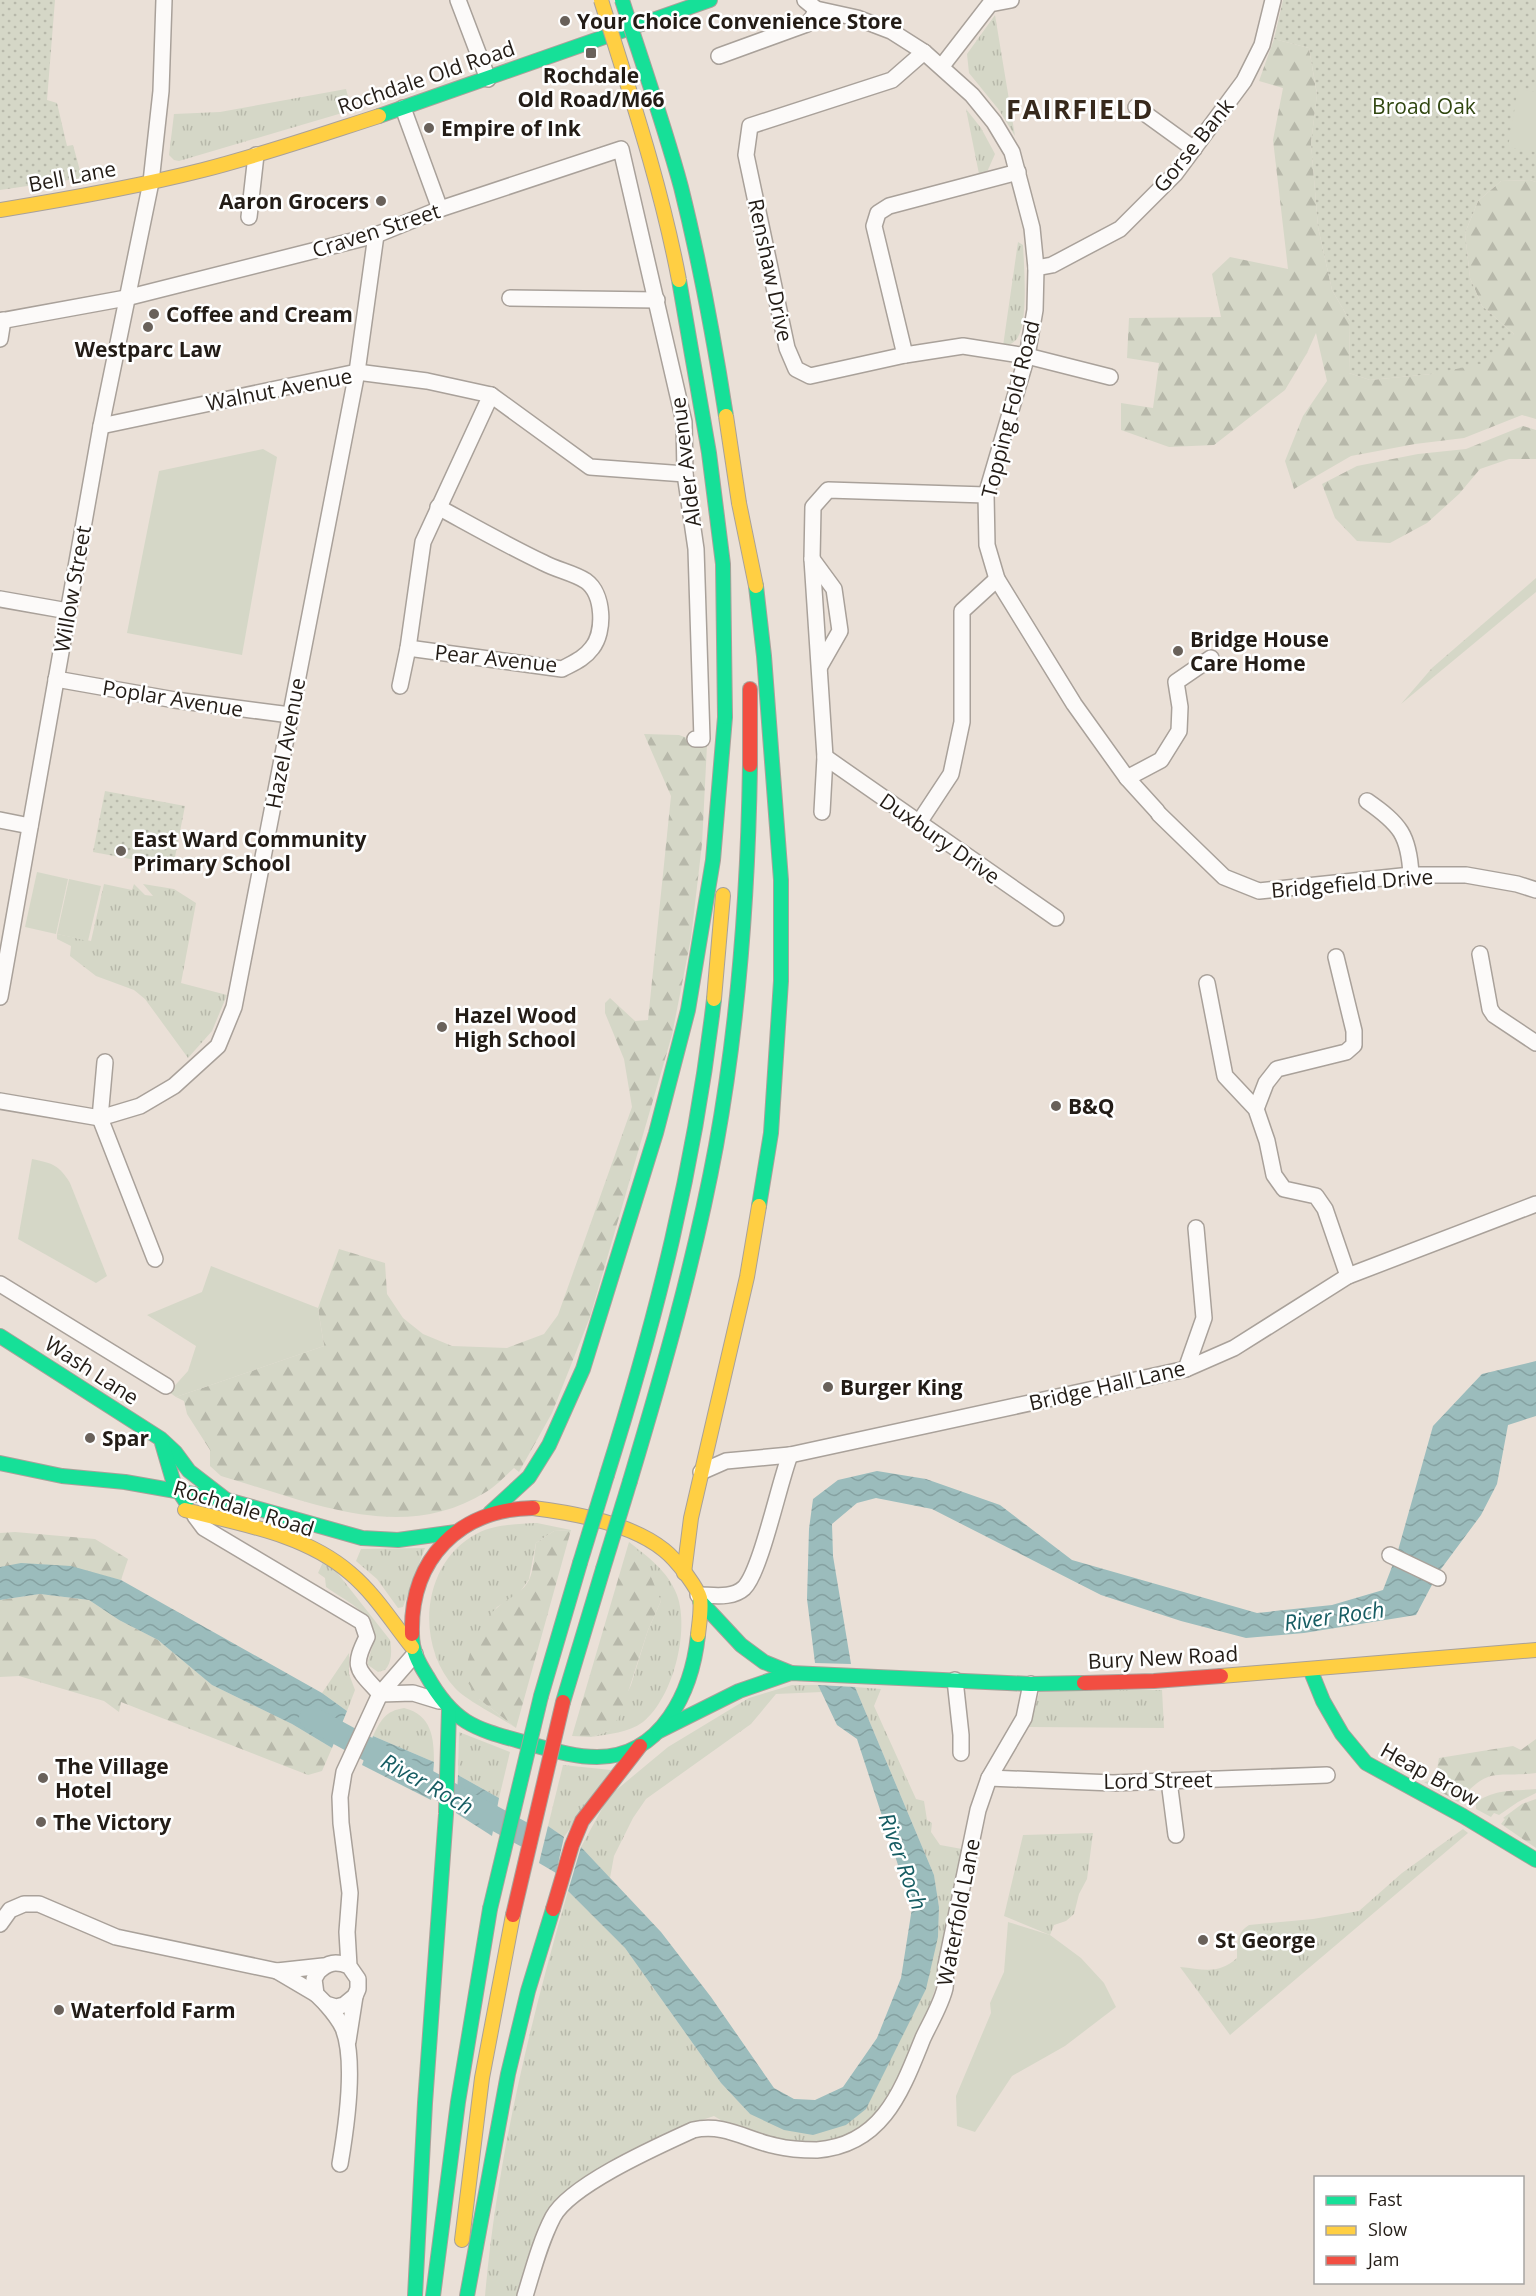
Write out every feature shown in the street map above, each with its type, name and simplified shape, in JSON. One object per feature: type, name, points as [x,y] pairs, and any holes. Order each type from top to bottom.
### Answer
[{"type":"main road","points":[[433,2296],[468,2031],[490,1909],[541,1696],[640,1368],[689,1166],[708,1038],[725,879],[729,820],[723,564],[709,453],[672,243],[648,150],[601,0]]},
{"type":"main road","points":[[622,0],[668,144],[687,212],[707,304],[739,503],[755,577],[774,774],[781,880],[781,981],[771,1133],[747,1277],[701,1472],[684,1573]]},
{"type":"main road","name":"Rochdale Old Road","points":[[152,182],[256,155],[403,108],[488,79],[684,4],[710,0]]},
{"type":"main road","name":"Bell Lane","points":[[0,210],[152,182]]},
{"type":"main road","points":[[739,503],[749,642]]},
{"type":"main road","points":[[458,2296],[462,2238],[482,2078],[513,1915],[563,1702],[664,1368],[691,1266],[725,1096],[740,970],[751,817],[750,675]]},
{"type":"main road","points":[[414,1651],[413,1613],[417,1587],[433,1555],[456,1532],[490,1513],[528,1477],[549,1446],[583,1369],[656,1132],[688,1010],[713,860],[725,717]]},
{"type":"main road","name":"Wash Lane","points":[[0,1336],[161,1439],[175,1452],[189,1471],[227,1500]]},
{"type":"main road","points":[[161,1439],[174,1484],[193,1512]]},
{"type":"main road","name":"Rochdale Road","points":[[0,1463],[63,1476],[138,1498]]},
{"type":"main road","name":"Rochdale Road","points":[[63,1476],[125,1482],[227,1500],[362,1538],[398,1540],[456,1532]]},
{"type":"main road","name":"Rochdale Road","points":[[171,1507],[221,1518],[295,1542],[336,1562],[366,1589],[414,1651],[445,1706]]},
{"type":"main road","name":"Bury New Road","points":[[490,1513],[512,1509],[551,1510],[633,1532],[665,1550],[684,1573],[699,1598],[741,1645],[764,1662],[790,1673]]},
{"type":"main road","points":[[445,1706],[468,1723],[494,1734],[576,1757],[609,1757],[626,1753],[640,1746],[659,1731],[683,1693],[694,1662],[699,1598]]},
{"type":"main road","name":"Bury New Road","points":[[659,1731],[741,1689],[790,1673],[1030,1684],[1154,1681],[1536,1650]]},
{"type":"main road","name":"Heap Brow","points":[[1310,1669],[1323,1701],[1341,1734],[1366,1763],[1463,1816],[1536,1860]]},
{"type":"main road","points":[[415,2296],[422,2119],[449,1737],[445,1706]]},
{"type":"main road","points":[[467,2296],[508,2074],[549,1918],[582,1821],[640,1746]]},
{"type":"street","name":"Willow Street","points":[[0,995],[101,426],[152,182],[161,92],[164,0]]},
{"type":"street","points":[[458,0],[488,79]]},
{"type":"street","points":[[942,66],[990,4],[1011,0]]},
{"type":"street","name":"Gorse Bank","points":[[1036,268],[1052,265],[1120,229],[1175,174],[1244,81],[1262,45],[1273,0]]},
{"type":"street","points":[[719,56],[807,24],[813,17],[810,5]]},
{"type":"street","name":"Topping Fold Road","points":[[810,5],[857,18],[891,31],[924,52],[972,94],[994,122],[1012,152],[1032,228],[1036,268],[1035,310],[1027,356],[986,495],[987,545],[997,579],[1074,704],[1127,778],[1158,813]]},
{"type":"street","name":"Renshaw Drive","points":[[924,52],[892,80],[750,126],[746,155],[787,348],[796,369],[810,376],[905,355],[963,346],[1027,356],[1110,377]]},
{"type":"street","points":[[1136,107],[1194,149]]},
{"type":"street","points":[[403,108],[440,209]]},
{"type":"street","name":"Craven Street","points":[[2,320],[126,298],[376,235],[440,209],[621,148]]},
{"type":"street","name":"Alder Avenue","points":[[621,148],[684,422],[685,474],[696,549],[702,739],[695,739]]},
{"type":"street","points":[[249,218],[256,155]]},
{"type":"street","points":[[905,355],[874,226],[879,213],[889,206],[1018,172]]},
{"type":"street","name":"Hazel Avenue","points":[[0,1101],[100,1118],[140,1106],[174,1086],[218,1047],[234,1007],[357,372],[376,235]]},
{"type":"street","points":[[510,298],[657,300]]},
{"type":"street","points":[[0,339],[2,320]]},
{"type":"street","name":"Walnut Avenue","points":[[101,426],[357,372],[427,381],[491,395],[590,467],[685,474]]},
{"type":"street","points":[[400,686],[408,648],[423,542],[491,395]]},
{"type":"street","points":[[822,812],[825,758],[812,559],[813,507],[828,490],[986,495]]},
{"type":"street","name":"Pear Avenue","points":[[408,648],[562,669],[582,659],[593,647],[601,626],[599,602],[594,590],[586,581],[545,564],[438,507]]},
{"type":"street","points":[[812,559],[834,589],[840,632],[820,666]]},
{"type":"street","points":[[918,824],[951,774],[962,722],[962,611],[997,579]]},
{"type":"street","points":[[0,599],[68,611]]},
{"type":"street","points":[[1127,778],[1161,760],[1179,731],[1176,682],[1211,658]]},
{"type":"street","name":"Poplar Avenue","points":[[56,679],[175,700],[290,715]]},
{"type":"street","name":"Duxbury Drive","points":[[825,758],[1056,918]]},
{"type":"street","points":[[1367,801],[1392,818],[1410,848],[1411,875]]},
{"type":"street","name":"Bridgefield Drive","points":[[1158,813],[1224,877],[1259,891],[1411,875],[1466,874],[1536,890]]},
{"type":"street","points":[[0,820],[30,826]]},
{"type":"street","points":[[1480,954],[1490,1009],[1494,1015],[1536,1043]]},
{"type":"street","points":[[1256,1109],[1266,1083],[1277,1069],[1346,1052],[1354,1045],[1354,1031],[1336,957]]},
{"type":"street","points":[[1207,983],[1225,1076],[1256,1109],[1267,1141],[1274,1175],[1284,1189],[1316,1196],[1325,1209],[1348,1276]]},
{"type":"street","points":[[105,1062],[100,1118],[155,1259]]},
{"type":"street","name":"Bridge Hall Lane","points":[[701,1472],[726,1461],[790,1455],[1186,1369],[1234,1348],[1348,1276],[1536,1204]]},
{"type":"street","points":[[1186,1369],[1204,1318],[1196,1228]]},
{"type":"street","points":[[0,1284],[166,1386]]},
{"type":"street","points":[[699,1598],[727,1596],[743,1589],[754,1572],[790,1455]]},
{"type":"street","points":[[193,1512],[204,1528],[362,1622],[367,1637],[357,1656],[360,1671],[377,1700]]},
{"type":"street","points":[[1390,1555],[1438,1578]]},
{"type":"street","points":[[340,2164],[348,2103],[347,2047],[358,1979],[349,1966],[346,1932],[350,1893],[340,1797],[344,1772],[377,1700],[414,1651]]},
{"type":"street","points":[[956,1680],[961,1753]]},
{"type":"street","name":"Waterfold Lane","points":[[525,2296],[544,2238],[554,2216],[566,2199],[652,2150],[693,2130],[716,2127],[777,2146],[818,2150],[849,2142],[861,2136],[890,2110],[903,2086],[945,1988],[945,1965],[978,1810],[989,1778],[1024,1718],[1030,1684]]},
{"type":"street","points":[[377,1700],[413,1693],[445,1706]]},
{"type":"street","name":"Lord Street","points":[[989,1778],[1113,1783],[1327,1775]]},
{"type":"street","points":[[1169,1781],[1176,1835]]},
{"type":"street","points":[[0,1924],[10,1910],[24,1904],[39,1904],[116,1937],[277,1971],[324,1966],[339,1962],[349,1966]]},
{"type":"street","points":[[346,1932],[336,1950],[314,1979],[321,1999],[342,2026],[347,2047]]},
{"type":"street","points":[[277,1971],[336,2007],[344,2005],[355,1996]]},
{"type":"green space","points":[[0,0],[55,0],[47,100],[57,103],[67,146],[73,145],[82,178],[0,190]]},
{"type":"green space","name":"Broad Oak","points":[[1283,0],[1536,0],[1536,182],[1530,180],[1501,181],[1478,201],[1465,233],[1470,278],[1482,306],[1514,334],[1490,362],[1432,374],[1370,380],[1349,373],[1350,321],[1332,290],[1318,227],[1311,143],[1317,94],[1309,48],[1274,39]]},
{"type":"green space","points":[[995,15],[1015,136],[999,110],[969,73],[967,54]]},
{"type":"green space","points":[[1274,39],[1309,48],[1317,95],[1311,143],[1318,227],[1332,290],[1350,321],[1349,373],[1370,380],[1432,374],[1514,334],[1482,306],[1470,278],[1465,233],[1478,201],[1501,181],[1530,180],[1536,182],[1536,419],[1522,415],[1464,438],[1351,456],[1294,489],[1285,461],[1303,416],[1327,381],[1316,333],[1285,390],[1214,445],[1169,447],[1121,430],[1121,403],[1153,408],[1159,363],[1127,358],[1129,318],[1221,317],[1212,274],[1230,257],[1288,269],[1273,140],[1283,88],[1259,81]]},
{"type":"green space","points":[[391,78],[393,98],[179,161],[169,155],[174,114],[220,112],[346,89],[351,108],[383,98]]},
{"type":"green space","points":[[1518,89],[1536,92],[1536,152],[1508,147]]},
{"type":"green space","points":[[966,109],[981,128],[995,154],[987,172],[979,174]]},
{"type":"green space","points":[[1018,242],[1023,245],[1025,295],[1023,322],[1016,340],[1003,346]]},
{"type":"green space","points":[[1523,426],[1536,430],[1536,459],[1509,459],[1480,469],[1459,494],[1427,523],[1390,543],[1357,541],[1335,518],[1322,484],[1357,466],[1418,454],[1466,449]]},
{"type":"green space","points":[[263,449],[277,457],[242,655],[127,633],[159,471]]},
{"type":"green space","points":[[1536,578],[1536,592],[1401,704],[1432,668]]},
{"type":"green space","points":[[644,734],[679,735],[707,745],[702,844],[691,938],[672,1035],[590,1317],[552,1413],[519,1472],[514,1468],[490,1490],[454,1508],[421,1515],[388,1517],[321,1506],[221,1476],[210,1466],[210,1450],[187,1414],[184,1401],[176,1397],[324,1346],[318,1308],[339,1249],[385,1263],[387,1294],[403,1318],[423,1334],[452,1346],[507,1348],[544,1334],[558,1315],[632,1107],[624,1059],[605,1013],[605,1003],[610,998],[635,1021],[648,1020],[671,796]]},
{"type":"green space","points":[[105,791],[185,806],[173,867],[93,852]]},
{"type":"green space","points":[[37,872],[68,879],[56,934],[25,927]]},
{"type":"green space","points":[[69,879],[101,886],[88,941],[57,934]]},
{"type":"green space","points":[[104,884],[132,890],[134,884],[145,895],[153,896],[143,884],[174,889],[196,903],[181,983],[227,995],[212,1031],[188,1058],[145,999],[134,990],[96,976],[70,956],[71,946],[57,939],[57,934],[91,941]]},
{"type":"green space","points":[[32,1159],[54,1166],[70,1183],[107,1276],[96,1283],[18,1239]]},
{"type":"green space","points":[[211,1266],[318,1308],[324,1346],[176,1397],[169,1392],[188,1371],[196,1346],[147,1315],[202,1292]]},
{"type":"green space","points":[[537,1523],[571,1530],[554,1531],[536,1543],[529,1579],[518,1595],[497,1607],[485,1623],[479,1699],[516,1728],[460,1693],[442,1670],[433,1649],[429,1627],[430,1604],[435,1582],[445,1563],[459,1546],[478,1533],[492,1528]]},
{"type":"green space","points":[[571,1530],[516,1728],[479,1699],[464,1677],[469,1658],[475,1639],[485,1621],[502,1603],[518,1593],[529,1580],[536,1543],[554,1531]]},
{"type":"green space","points":[[15,1532],[95,1539],[128,1559],[121,1580],[61,1566],[31,1564],[0,1567],[0,1533]]},
{"type":"green space","points":[[629,1542],[657,1565],[673,1586],[681,1610],[680,1645],[670,1681],[654,1711],[643,1722],[631,1729],[591,1737],[609,1731],[631,1685],[648,1630],[661,1601]]},
{"type":"green space","points":[[629,1542],[642,1555],[661,1601],[648,1630],[621,1714],[609,1731],[591,1737],[572,1736]]},
{"type":"green space","points":[[425,1548],[403,1607],[398,1608],[377,1579],[356,1561],[361,1549]]},
{"type":"green space","points":[[323,1562],[332,1566],[390,1640],[391,1656],[385,1670],[378,1672],[368,1665],[374,1641],[373,1628],[356,1607],[326,1587],[325,1578],[318,1573]]},
{"type":"green space","points":[[40,1594],[89,1600],[119,1620],[158,1640],[212,1685],[292,1724],[332,1748],[322,1771],[308,1775],[121,1702],[119,1712],[104,1701],[19,1676],[0,1677],[0,1600]]},
{"type":"green space","points":[[349,1653],[349,1674],[355,1690],[347,1711],[322,1693]]},
{"type":"green space","points":[[792,1685],[818,1685],[822,1692],[776,1694],[751,1724],[646,1799],[633,1818],[614,1856],[610,1878],[581,1847],[609,1796],[668,1747],[749,1698]]},
{"type":"green space","points":[[855,1687],[881,1689],[874,1706],[916,1799],[924,1801],[927,1820],[932,1823],[931,1832],[940,1845],[962,1849],[936,1986],[922,2030],[895,2090],[883,2108],[847,2139],[827,2145],[777,2140],[727,2124],[714,2116],[693,2123],[633,2153],[544,2224],[527,2262],[519,2296],[485,2296],[490,2244],[517,2091],[568,1891],[625,1948],[721,2083],[750,2114],[846,2125],[938,1937],[939,1907],[934,1875]]},
{"type":"green space","points":[[1040,1690],[1162,1690],[1164,1728],[1029,1727]]},
{"type":"green space","points":[[404,1708],[420,1716],[430,1729],[434,1762],[373,1736],[384,1717],[392,1711]]},
{"type":"green space","points":[[459,1732],[510,1752],[499,1798],[458,1775]]},
{"type":"green space","points":[[1536,1739],[1536,1773],[1486,1778],[1469,1790],[1458,1802],[1424,1782],[1435,1780],[1439,1758],[1513,1746],[1521,1750]]},
{"type":"green space","points":[[563,1765],[611,1770],[564,1837],[548,1826]]},
{"type":"green space","points":[[1536,1789],[1536,1793],[1499,1815],[1494,1813],[1491,1817],[1476,1809],[1476,1803],[1489,1795]]},
{"type":"green space","points":[[1536,1799],[1536,1848],[1501,1824],[1505,1819],[1503,1818],[1522,1804]]},
{"type":"green space","points":[[1463,1829],[1468,1833],[1230,2035],[1180,1967],[1210,1970],[1230,1963],[1237,1958],[1239,1935],[1249,1925],[1313,1919],[1359,1911],[1402,1873]]},
{"type":"green space","points":[[1093,1833],[1087,1879],[1079,1894],[1074,1914],[1066,1921],[1054,1925],[1050,1935],[1004,1916],[1023,1835]]},
{"type":"green space","points":[[1008,1922],[1050,1935],[1081,1958],[1104,1983],[1116,2007],[1065,2046],[1012,2076],[975,2132],[957,2126],[956,2096],[991,2013],[990,2003],[1004,1972]]},
{"type":"water","points":[[1536,1361],[1536,1416],[1508,1425],[1497,1484],[1481,1515],[1438,1573],[1397,1554],[1433,1426],[1482,1374]]},
{"type":"water","points":[[877,1471],[926,1479],[1000,1505],[1072,1560],[1257,1613],[1332,1605],[1383,1590],[1395,1559],[1435,1579],[1416,1615],[1304,1633],[1246,1638],[1181,1621],[1101,1595],[932,1509],[876,1498],[857,1503],[832,1524],[833,1556],[851,1664],[815,1663],[807,1599],[809,1529],[813,1499],[838,1480]]},
{"type":"water","points":[[21,1563],[71,1566],[121,1580],[322,1693],[347,1711],[332,1748],[292,1724],[212,1685],[158,1640],[119,1620],[89,1600],[40,1594],[0,1600],[0,1567]]},
{"type":"water","points":[[818,1685],[855,1687],[934,1875],[939,1907],[938,1937],[926,1989],[866,2109],[846,2125],[813,2135],[784,2130],[750,2114],[721,2083],[625,1948],[568,1891],[581,1847],[661,1932],[711,1997],[774,2088],[794,2099],[815,2100],[843,2087],[877,2038],[901,1978],[912,1908],[857,1739],[837,1725]]},
{"type":"water","points":[[373,1736],[434,1762],[431,1800],[362,1765]]},
{"type":"water","points":[[458,1775],[499,1798],[492,1836],[456,1813]]},
{"type":"water","points":[[548,1826],[564,1837],[556,1873],[539,1863]]},
{"type":"waterway","name":"River Roch","points":[[311,1718],[525,1835]]},
{"type":"traffic: fast","points":[[622,0],[681,187],[706,301],[726,416]]},
{"type":"traffic: fast","points":[[379,116],[710,0]]},
{"type":"traffic: fast","points":[[679,280],[709,453],[723,564],[725,717]]},
{"type":"traffic: fast","points":[[756,586],[764,656],[781,880],[781,981],[771,1133],[759,1206]]},
{"type":"traffic: fast","points":[[490,1513],[529,1477],[549,1445],[583,1369],[656,1133],[688,1010],[713,860],[725,717]]},
{"type":"traffic: fast","points":[[630,1481],[688,1273],[708,1188],[724,1099],[741,956],[750,765]]},
{"type":"traffic: fast","points":[[607,1475],[642,1357],[672,1240],[696,1121],[714,999]]},
{"type":"traffic: fast","points":[[0,1336],[161,1439],[175,1452],[189,1471],[224,1498]]},
{"type":"traffic: fast","points":[[162,1443],[174,1484],[186,1502]]},
{"type":"traffic: fast","points":[[0,1463],[62,1476],[125,1482],[227,1500],[362,1538],[398,1540],[456,1532]]},
{"type":"traffic: fast","points":[[580,1563],[607,1475]]},
{"type":"traffic: fast","points":[[603,1569],[630,1481]]},
{"type":"traffic: fast","points":[[541,1696],[580,1563]]},
{"type":"traffic: fast","points":[[563,1702],[603,1569]]},
{"type":"traffic: fast","points":[[700,1601],[741,1645],[764,1662],[791,1673]]},
{"type":"traffic: fast","points":[[412,1634],[416,1656],[421,1666],[437,1693],[458,1716],[495,1734],[547,1749],[588,1757],[620,1754],[639,1746],[656,1733],[670,1717],[681,1698],[695,1656],[698,1635]]},
{"type":"traffic: fast","points":[[1310,1669],[1323,1701],[1342,1734],[1366,1763],[1463,1816],[1536,1860]]},
{"type":"traffic: fast","points":[[659,1731],[739,1691],[791,1673],[1031,1684],[1084,1683]]},
{"type":"traffic: fast","points":[[490,1909],[541,1696]]},
{"type":"traffic: fast","points":[[415,2296],[425,2103],[446,1814],[449,1709]]},
{"type":"traffic: fast","points":[[433,2296],[458,2102],[490,1909]]},
{"type":"traffic: fast","points":[[467,2296],[508,2074],[528,1991],[553,1909]]},
{"type":"traffic: slow","points":[[601,0],[654,174],[679,280]]},
{"type":"traffic: slow","points":[[0,210],[153,182],[203,170],[379,116]]},
{"type":"traffic: slow","points":[[726,416],[739,503]]},
{"type":"traffic: slow","points":[[739,503],[756,586]]},
{"type":"traffic: slow","points":[[714,999],[723,895]]},
{"type":"traffic: slow","points":[[684,1573],[691,1518],[747,1277],[759,1206]]},
{"type":"traffic: slow","points":[[533,1508],[602,1521],[636,1533],[664,1550],[681,1568],[699,1595],[701,1607],[698,1635]]},
{"type":"traffic: slow","points":[[185,1510],[272,1532],[313,1549],[332,1560],[350,1573],[367,1590],[412,1647]]},
{"type":"traffic: slow","points":[[1221,1676],[1536,1650]]},
{"type":"traffic: slow","points":[[462,2240],[482,2078],[513,1915]]},
{"type":"traffic: jam","points":[[750,689],[750,765]]},
{"type":"traffic: jam","points":[[412,1634],[414,1607],[420,1583],[430,1561],[444,1543],[462,1529],[483,1518],[506,1511],[533,1508]]},
{"type":"traffic: jam","points":[[1084,1683],[1221,1676]]},
{"type":"traffic: jam","points":[[513,1915],[563,1702]]},
{"type":"traffic: jam","points":[[553,1909],[572,1845],[582,1821],[640,1746]]},
{"type":"place","name":"Your Choice Convenience Store","points":[[565,21]]},
{"type":"place","name":"Rochdale Old Road/M66","points":[[591,53]]},
{"type":"place","name":"Empire of Ink","points":[[429,128]]},
{"type":"place","name":"Aaron Grocers","points":[[381,201]]},
{"type":"place","name":"Coffee and Cream","points":[[154,314]]},
{"type":"place","name":"Westparc Law","points":[[148,327]]},
{"type":"place","name":"Bridge House Care Home","points":[[1178,651]]},
{"type":"place","name":"East Ward Community Primary School","points":[[121,851]]},
{"type":"place","name":"Hazel Wood High School","points":[[442,1027]]},
{"type":"place","name":"B&Q","points":[[1056,1106]]},
{"type":"place","name":"Burger King","points":[[828,1387]]},
{"type":"place","name":"Spar","points":[[90,1438]]},
{"type":"place","name":"The Village Hotel","points":[[43,1778]]},
{"type":"place","name":"The Victory","points":[[41,1822]]},
{"type":"place","name":"St George","points":[[1203,1940]]},
{"type":"place","name":"Waterfold Farm","points":[[59,2010]]},
{"type":"district","name":"FAIRFIELD","points":[[1080,108]]}]
